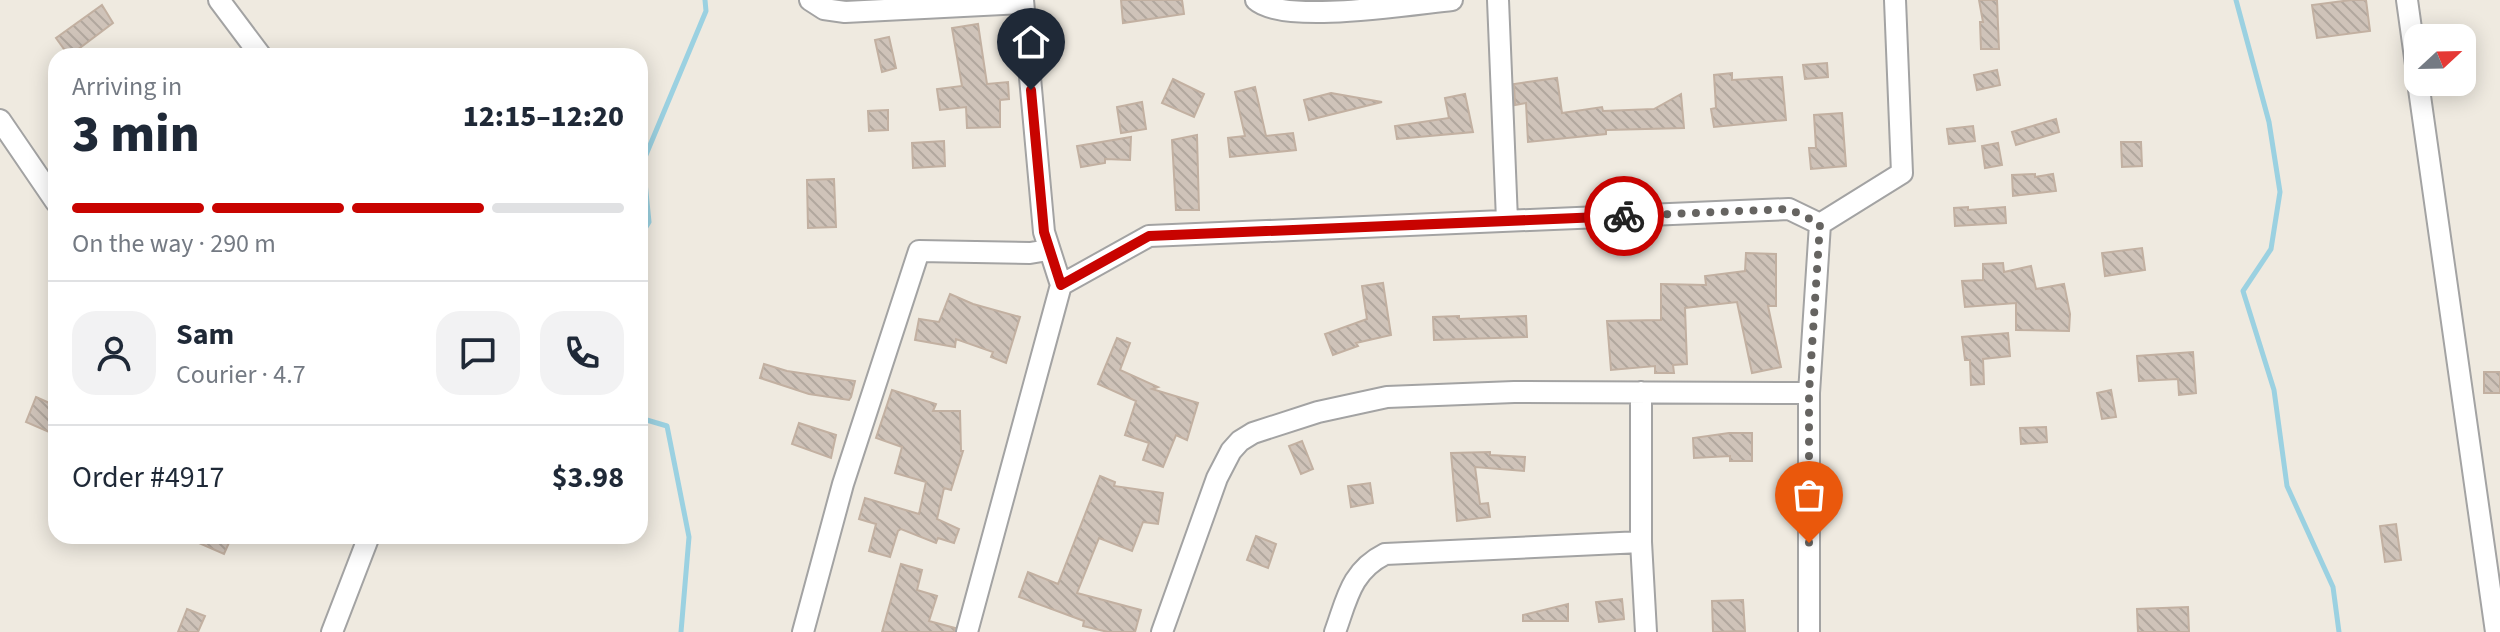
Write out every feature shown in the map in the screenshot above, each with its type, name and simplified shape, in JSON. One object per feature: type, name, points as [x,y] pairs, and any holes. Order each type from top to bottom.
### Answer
[{"type":"street","points":[[219,0],[255,48]]},
{"type":"street","points":[[810,0],[824,9],[845,12],[1023,1],[1041,205],[1048,250],[1061,285],[967,632]]},
{"type":"street","points":[[1256,0],[1274,10],[1303,13],[1452,0]]},
{"type":"street","points":[[1498,0],[1507,220]]},
{"type":"street","points":[[1820,224],[1902,173],[1895,0]]},
{"type":"street","points":[[2407,0],[2410,24]]},
{"type":"street","points":[[2420,96],[2496,632]]},
{"type":"street","points":[[0,120],[48,190]]},
{"type":"street","points":[[1061,285],[1149,236],[1789,209],[1820,224]]},
{"type":"street","points":[[1809,632],[1809,393],[1820,224]]},
{"type":"street","points":[[803,632],[843,484],[919,251],[1030,253],[1048,250]]},
{"type":"street","points":[[1162,632],[1217,478],[1231,451],[1253,433],[1318,412],[1387,397],[1514,392],[1809,393]]},
{"type":"street","points":[[1641,392],[1641,542],[1646,632]]},
{"type":"street","points":[[1335,632],[1355,578],[1385,554],[1641,542]]},
{"type":"street","points":[[332,632],[366,544]]},
{"type":"building","points":[[1121,0],[1182,0],[1184,14],[1123,23]]},
{"type":"building","points":[[1979,0],[1997,0],[1999,49],[1981,49],[1980,22],[1983,22]]},
{"type":"building","points":[[2366,0],[2370,31],[2317,38],[2312,5]]},
{"type":"building","points":[[102,5],[113,23],[80,48],[63,48],[56,38]]},
{"type":"building","points":[[978,24],[987,84],[1008,82],[1009,99],[1000,100],[1000,127],[967,128],[966,107],[940,110],[937,89],[962,86],[952,28]]},
{"type":"building","points":[[889,37],[896,68],[882,72],[875,40]]},
{"type":"building","points":[[1827,63],[1828,77],[1805,79],[1803,65]]},
{"type":"building","points":[[1997,70],[2000,85],[1977,90],[1974,75]]},
{"type":"building","points":[[1732,73],[1732,80],[1782,77],[1786,120],[1714,127],[1711,109],[1716,108],[1714,75]]},
{"type":"building","points":[[1557,78],[1562,113],[1602,107],[1603,111],[1654,109],[1681,94],[1684,128],[1606,130],[1606,134],[1528,142],[1526,103],[1515,105],[1514,84]]},
{"type":"building","points":[[1173,79],[1204,94],[1194,117],[1162,103]]},
{"type":"building","points":[[1255,87],[1266,136],[1293,133],[1296,150],[1230,157],[1228,138],[1245,136],[1235,92]]},
{"type":"building","points":[[1331,93],[1382,102],[1309,120],[1304,100]]},
{"type":"building","points":[[1465,94],[1473,132],[1397,139],[1395,126],[1449,118],[1445,98]]},
{"type":"building","points":[[1142,102],[1146,129],[1121,133],[1117,107]]},
{"type":"building","points":[[888,110],[888,130],[869,131],[868,111]]},
{"type":"building","points":[[1842,113],[1846,166],[1811,169],[1809,148],[1816,148],[1814,115]]},
{"type":"building","points":[[2056,119],[2059,132],[2016,145],[2012,132]]},
{"type":"building","points":[[1973,126],[1975,141],[1949,144],[1947,129]]},
{"type":"building","points":[[1197,135],[1199,210],[1176,210],[1172,140]]},
{"type":"building","points":[[1131,137],[1130,160],[1105,159],[1105,163],[1081,167],[1077,146]]},
{"type":"building","points":[[944,141],[945,166],[913,168],[912,143]]},
{"type":"building","points":[[2121,142],[2141,142],[2142,166],[2122,167]]},
{"type":"building","points":[[1998,143],[2002,165],[1985,168],[1982,146]]},
{"type":"building","points":[[2035,174],[2035,177],[2053,174],[2056,191],[2013,196],[2012,175]]},
{"type":"building","points":[[834,179],[836,227],[808,228],[807,180]]},
{"type":"building","points":[[1968,207],[1968,210],[2005,207],[2006,223],[1955,226],[1954,208]]},
{"type":"building","points":[[2142,248],[2145,270],[2105,276],[2102,253]]},
{"type":"building","points":[[1746,253],[1776,254],[1776,306],[1768,306],[1781,367],[1752,373],[1737,302],[1685,308],[1687,364],[1673,365],[1674,373],[1655,373],[1655,366],[1611,370],[1607,321],[1661,320],[1661,284],[1706,285],[1705,276],[1745,271]]},
{"type":"building","points":[[2003,263],[2004,272],[2031,266],[2036,289],[2064,284],[2070,314],[2069,331],[2016,330],[2016,303],[1965,307],[1962,281],[1983,280],[1983,264]]},
{"type":"building","points":[[1383,283],[1391,335],[1356,343],[1358,346],[1333,355],[1325,334],[1367,319],[1362,286]]},
{"type":"building","points":[[950,294],[1020,317],[1006,363],[991,357],[993,352],[956,339],[955,347],[915,340],[919,319],[939,322]]},
{"type":"building","points":[[1459,316],[1459,319],[1526,316],[1527,337],[1434,340],[1433,317]]},
{"type":"building","points":[[2008,333],[2010,356],[1983,359],[1984,384],[1971,385],[1970,360],[1965,360],[1962,337]]},
{"type":"building","points":[[1117,338],[1130,343],[1120,370],[1158,387],[1152,389],[1198,403],[1187,440],[1176,435],[1163,467],[1143,460],[1149,443],[1125,435],[1136,401],[1098,384]]},
{"type":"building","points":[[2193,352],[2196,393],[2179,395],[2178,379],[2139,381],[2137,356]]},
{"type":"building","points":[[764,364],[787,371],[855,381],[851,397],[849,400],[809,394],[760,378]]},
{"type":"building","points":[[2484,372],[2500,372],[2500,393],[2484,393]]},
{"type":"building","points":[[892,390],[936,404],[933,411],[960,411],[963,451],[951,490],[944,488],[937,519],[959,529],[954,543],[938,538],[936,543],[901,529],[890,557],[869,551],[876,524],[859,519],[865,498],[919,514],[926,482],[895,473],[902,447],[876,438]]},
{"type":"building","points":[[2111,390],[2116,417],[2102,419],[2097,393]]},
{"type":"building","points":[[36,397],[48,402],[48,432],[26,422]]},
{"type":"building","points":[[799,423],[836,435],[831,458],[792,444]]},
{"type":"building","points":[[2046,427],[2047,442],[2021,444],[2020,428]]},
{"type":"building","points":[[1752,433],[1752,461],[1730,461],[1730,456],[1694,458],[1693,438]]},
{"type":"building","points":[[1302,441],[1313,469],[1301,474],[1289,446]]},
{"type":"building","points":[[1490,452],[1490,455],[1525,457],[1524,471],[1475,467],[1480,504],[1488,503],[1490,517],[1457,521],[1451,453]]},
{"type":"building","points":[[1100,476],[1115,482],[1114,486],[1163,493],[1158,524],[1143,522],[1132,551],[1099,538],[1077,593],[1141,610],[1135,632],[1108,632],[1083,626],[1084,621],[1019,597],[1028,572],[1058,584]]},
{"type":"building","points":[[1370,483],[1373,503],[1351,507],[1348,486]]},
{"type":"building","points":[[2396,524],[2401,560],[2385,562],[2380,526]]},
{"type":"building","points":[[1256,536],[1276,544],[1268,568],[1247,560]]},
{"type":"building","points":[[201,544],[228,544],[224,554]]},
{"type":"building","points":[[901,564],[922,570],[917,590],[937,596],[929,621],[955,628],[954,632],[882,632]]},
{"type":"building","points":[[1622,599],[1624,619],[1599,622],[1596,602]]},
{"type":"building","points":[[1743,600],[1745,631],[1713,632],[1712,601]]},
{"type":"building","points":[[1568,604],[1568,621],[1523,621],[1523,615]]},
{"type":"building","points":[[2188,607],[2189,632],[2138,632],[2137,609]]},
{"type":"building","points":[[187,609],[205,616],[198,632],[178,632]]},
{"type":"waterway","points":[[648,150],[706,11],[705,0]]},
{"type":"waterway","points":[[2236,0],[2269,122],[2280,192],[2271,249],[2243,291],[2274,390],[2287,486],[2333,587],[2339,632]]},
{"type":"waterway","points":[[648,212],[648,224]]},
{"type":"waterway","points":[[648,420],[667,426],[689,537],[681,632]]},
{"type":"way so far","points":[[1624,216],[1789,209],[1820,224],[1809,393],[1809,543]]},
{"type":"route","points":[[1031,90],[1044,232],[1061,285],[1149,236],[1624,216]]}]
